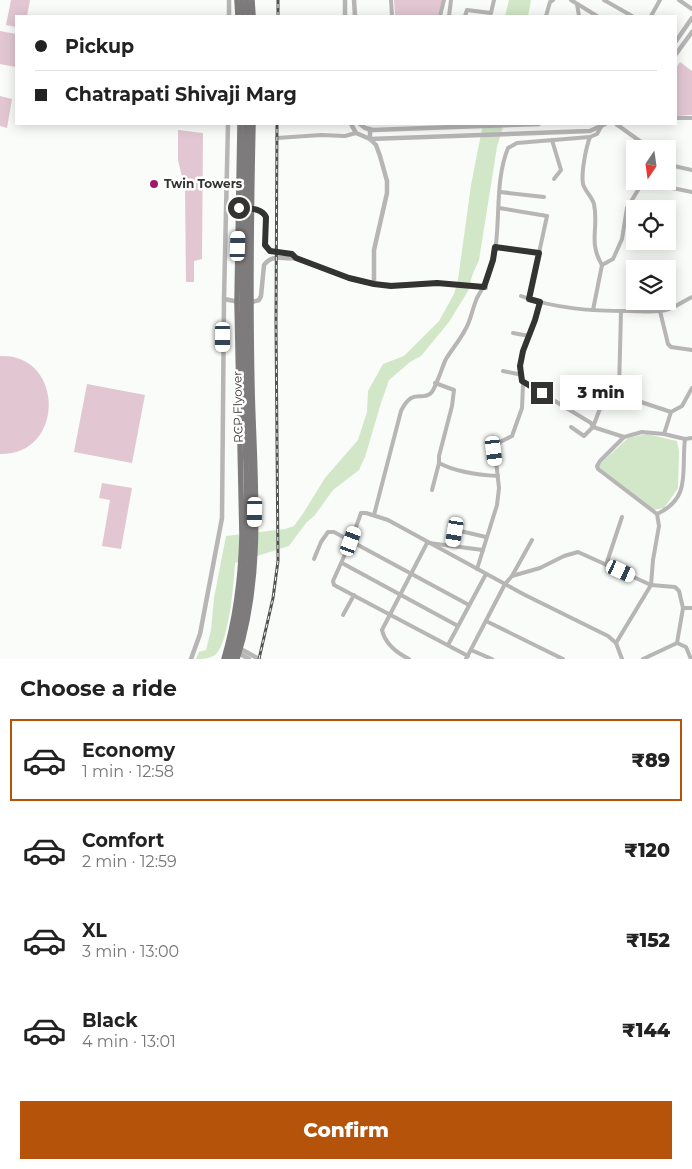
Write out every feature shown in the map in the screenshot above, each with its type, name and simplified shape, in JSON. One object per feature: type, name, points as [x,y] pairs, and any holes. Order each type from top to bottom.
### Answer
[{"type":"main road","points":[[237,0],[238,15]]},
{"type":"main road","points":[[242,0],[243,15]]},
{"type":"main road","points":[[247,0],[248,15]]},
{"type":"main road","points":[[252,0],[253,15]]},
{"type":"main road","points":[[224,659],[238,592],[242,545],[237,302],[240,125]]},
{"type":"main road","name":"RCP Flyover","points":[[228,659],[240,610],[246,554],[242,300],[244,125]]},
{"type":"main road","name":"RCP Flyover","points":[[232,659],[244,611],[250,554],[251,512],[246,300],[249,125]]},
{"type":"main road","points":[[238,653],[251,594],[254,554],[255,512],[250,303],[253,125]]},
{"type":"street","points":[[229,0],[229,15]]},
{"type":"street","points":[[344,0],[345,15]]},
{"type":"street","points":[[354,0],[354,15]]},
{"type":"street","points":[[392,0],[392,15]]},
{"type":"street","points":[[440,15],[444,0]]},
{"type":"street","points":[[449,15],[451,0]]},
{"type":"street","points":[[465,15],[467,10],[491,13],[494,0]]},
{"type":"street","points":[[546,15],[550,2],[553,0]]},
{"type":"street","points":[[571,0],[595,15]]},
{"type":"street","points":[[604,0],[630,15]]},
{"type":"street","points":[[652,15],[660,0]]},
{"type":"street","points":[[679,0],[692,9]]},
{"type":"street","points":[[576,4],[579,15]]},
{"type":"street","points":[[677,39],[692,18]]},
{"type":"street","points":[[677,53],[692,32]]},
{"type":"street","points":[[677,118],[692,118]]},
{"type":"street","points":[[192,659],[200,634],[222,518],[228,125]]},
{"type":"street","points":[[352,125],[356,133],[370,139],[376,145],[387,181],[387,193],[374,250],[374,284]]},
{"type":"street","points":[[361,125],[370,130],[492,125]]},
{"type":"street","points":[[521,125],[521,133]]},
{"type":"street","points":[[370,139],[590,131],[600,125]]},
{"type":"street","points":[[374,516],[401,411],[406,402],[412,397],[429,395],[447,358],[467,328],[477,299],[485,288],[493,260],[500,192],[508,148],[518,143],[590,138],[597,134],[602,125]]},
{"type":"street","points":[[617,125],[638,140]]},
{"type":"street","points":[[370,130],[370,139]]},
{"type":"street","points":[[277,138],[321,135],[345,136],[356,133]]},
{"type":"street","points":[[590,138],[584,158],[583,184],[594,203],[594,248],[602,265],[593,310]]},
{"type":"street","points":[[552,140],[561,170],[554,179]]},
{"type":"street","points":[[676,166],[692,170]]},
{"type":"street","points":[[602,265],[613,259],[622,239],[626,208],[643,182],[692,192]]},
{"type":"street","points":[[500,192],[544,197]]},
{"type":"street","points":[[239,208],[260,211],[266,217],[265,245],[270,251],[292,254],[296,258]]},
{"type":"street","points":[[499,208],[547,216],[529,299]]},
{"type":"street","points":[[495,247],[539,253]]},
{"type":"street","points":[[224,299],[250,303],[259,300],[264,265],[275,257],[296,258],[349,278],[374,284],[391,286],[437,283],[485,288]]},
{"type":"street","points":[[521,296],[571,309],[621,311],[660,311],[679,305],[692,297]]},
{"type":"street","points":[[477,569],[497,505],[499,488],[494,451],[500,442],[512,436],[522,408],[522,375],[520,366],[523,351],[530,336],[540,302]]},
{"type":"street","points":[[621,311],[619,390],[628,398],[671,412]]},
{"type":"street","points":[[660,311],[668,344],[671,347],[692,350]]},
{"type":"street","points":[[513,333],[530,336]]},
{"type":"street","points":[[503,371],[522,375]]},
{"type":"street","points":[[522,381],[592,425],[624,437]]},
{"type":"street","points":[[432,490],[454,390],[436,383]]},
{"type":"street","points":[[571,427],[584,436],[592,425],[606,393],[619,390]]},
{"type":"street","points":[[664,434],[671,412],[682,406],[691,391]]},
{"type":"street","points":[[616,643],[651,585],[653,560],[660,526],[657,514],[598,469],[597,466],[624,437],[642,432],[664,434],[685,439],[692,438]]},
{"type":"street","points":[[657,514],[666,510],[681,495],[684,487],[685,439]]},
{"type":"street","points":[[439,463],[460,471],[498,476]]},
{"type":"street","points":[[532,540],[512,576],[505,584],[467,658],[334,585],[333,581],[361,513],[366,513],[388,520],[427,543],[505,584],[608,636],[616,643],[622,659]]},
{"type":"street","points":[[606,565],[622,517]]},
{"type":"street","points":[[452,545],[456,530],[486,537]]},
{"type":"street","points":[[314,559],[321,542],[328,532],[334,532],[469,605]]},
{"type":"street","points":[[427,543],[483,550]]},
{"type":"street","points":[[409,659],[391,646],[383,635],[383,626],[427,543]]},
{"type":"street","points":[[512,576],[540,568],[564,556],[578,552],[651,585],[675,587],[680,591],[684,608],[677,643]]},
{"type":"street","points":[[342,563],[458,626]]},
{"type":"street","points":[[448,646],[486,574]]},
{"type":"street","points":[[343,615],[354,595]]},
{"type":"street","points":[[684,608],[692,608]]},
{"type":"street","points":[[486,620],[557,658],[563,659]]},
{"type":"street","points":[[643,659],[677,643],[686,647],[691,659]]},
{"type":"street","points":[[228,645],[249,659]]},
{"type":"street","points":[[471,650],[492,659]]},
{"type":"street","points":[[238,653],[259,659]]},
{"type":"shaded area","points":[[11,0],[30,0],[27,15],[15,15],[15,27],[6,25]]},
{"type":"shaded area","points":[[394,0],[444,0],[441,15],[395,15]]},
{"type":"shaded area","points":[[509,0],[531,0],[528,15],[505,15]]},
{"type":"shaded area","points":[[0,31],[15,34],[15,67],[0,64]]},
{"type":"shaded area","points":[[680,62],[692,71],[692,115],[677,116],[677,66]]},
{"type":"shaded area","points":[[0,96],[12,99],[7,128],[0,126]]},
{"type":"shaded area","points":[[483,125],[504,125],[497,147],[479,260],[468,291],[449,322],[421,356],[410,362],[389,380],[365,457],[359,470],[333,490],[289,546],[235,563],[230,612],[220,649],[213,656],[205,659],[196,659],[199,652],[206,650],[211,630],[214,598],[226,536],[285,529],[294,526],[325,478],[358,440],[367,412],[368,391],[383,364],[404,356],[439,321],[454,294],[458,280],[471,185]]},
{"type":"shaded area","points":[[178,130],[203,133],[202,259],[194,261],[194,282],[186,282],[185,189],[178,160]]},
{"type":"shaded area","points":[[0,356],[21,359],[36,370],[46,386],[49,404],[46,423],[37,439],[22,450],[0,454]]},
{"type":"shaded area","points":[[87,384],[145,395],[132,463],[74,452]]},
{"type":"shaded area","points":[[647,434],[677,441],[679,451],[678,488],[664,508],[652,510],[598,466],[628,438]]},
{"type":"shaded area","points":[[102,483],[132,488],[121,549],[102,546],[110,500],[99,498]]},
{"type":"railway","points":[[278,0],[278,15]]},
{"type":"railway","points":[[259,659],[273,598],[278,561],[277,125]]},
{"type":"place","name":"Twin Towers","points":[[154,184]]},
{"type":"route","points":[[239,208],[255,209],[264,213],[266,217],[265,245],[270,251],[292,254],[296,258],[349,278],[374,284],[391,286],[437,283],[484,287],[490,274],[495,247],[539,253],[529,299],[540,302],[523,351],[520,366],[522,381],[542,393]]}]
